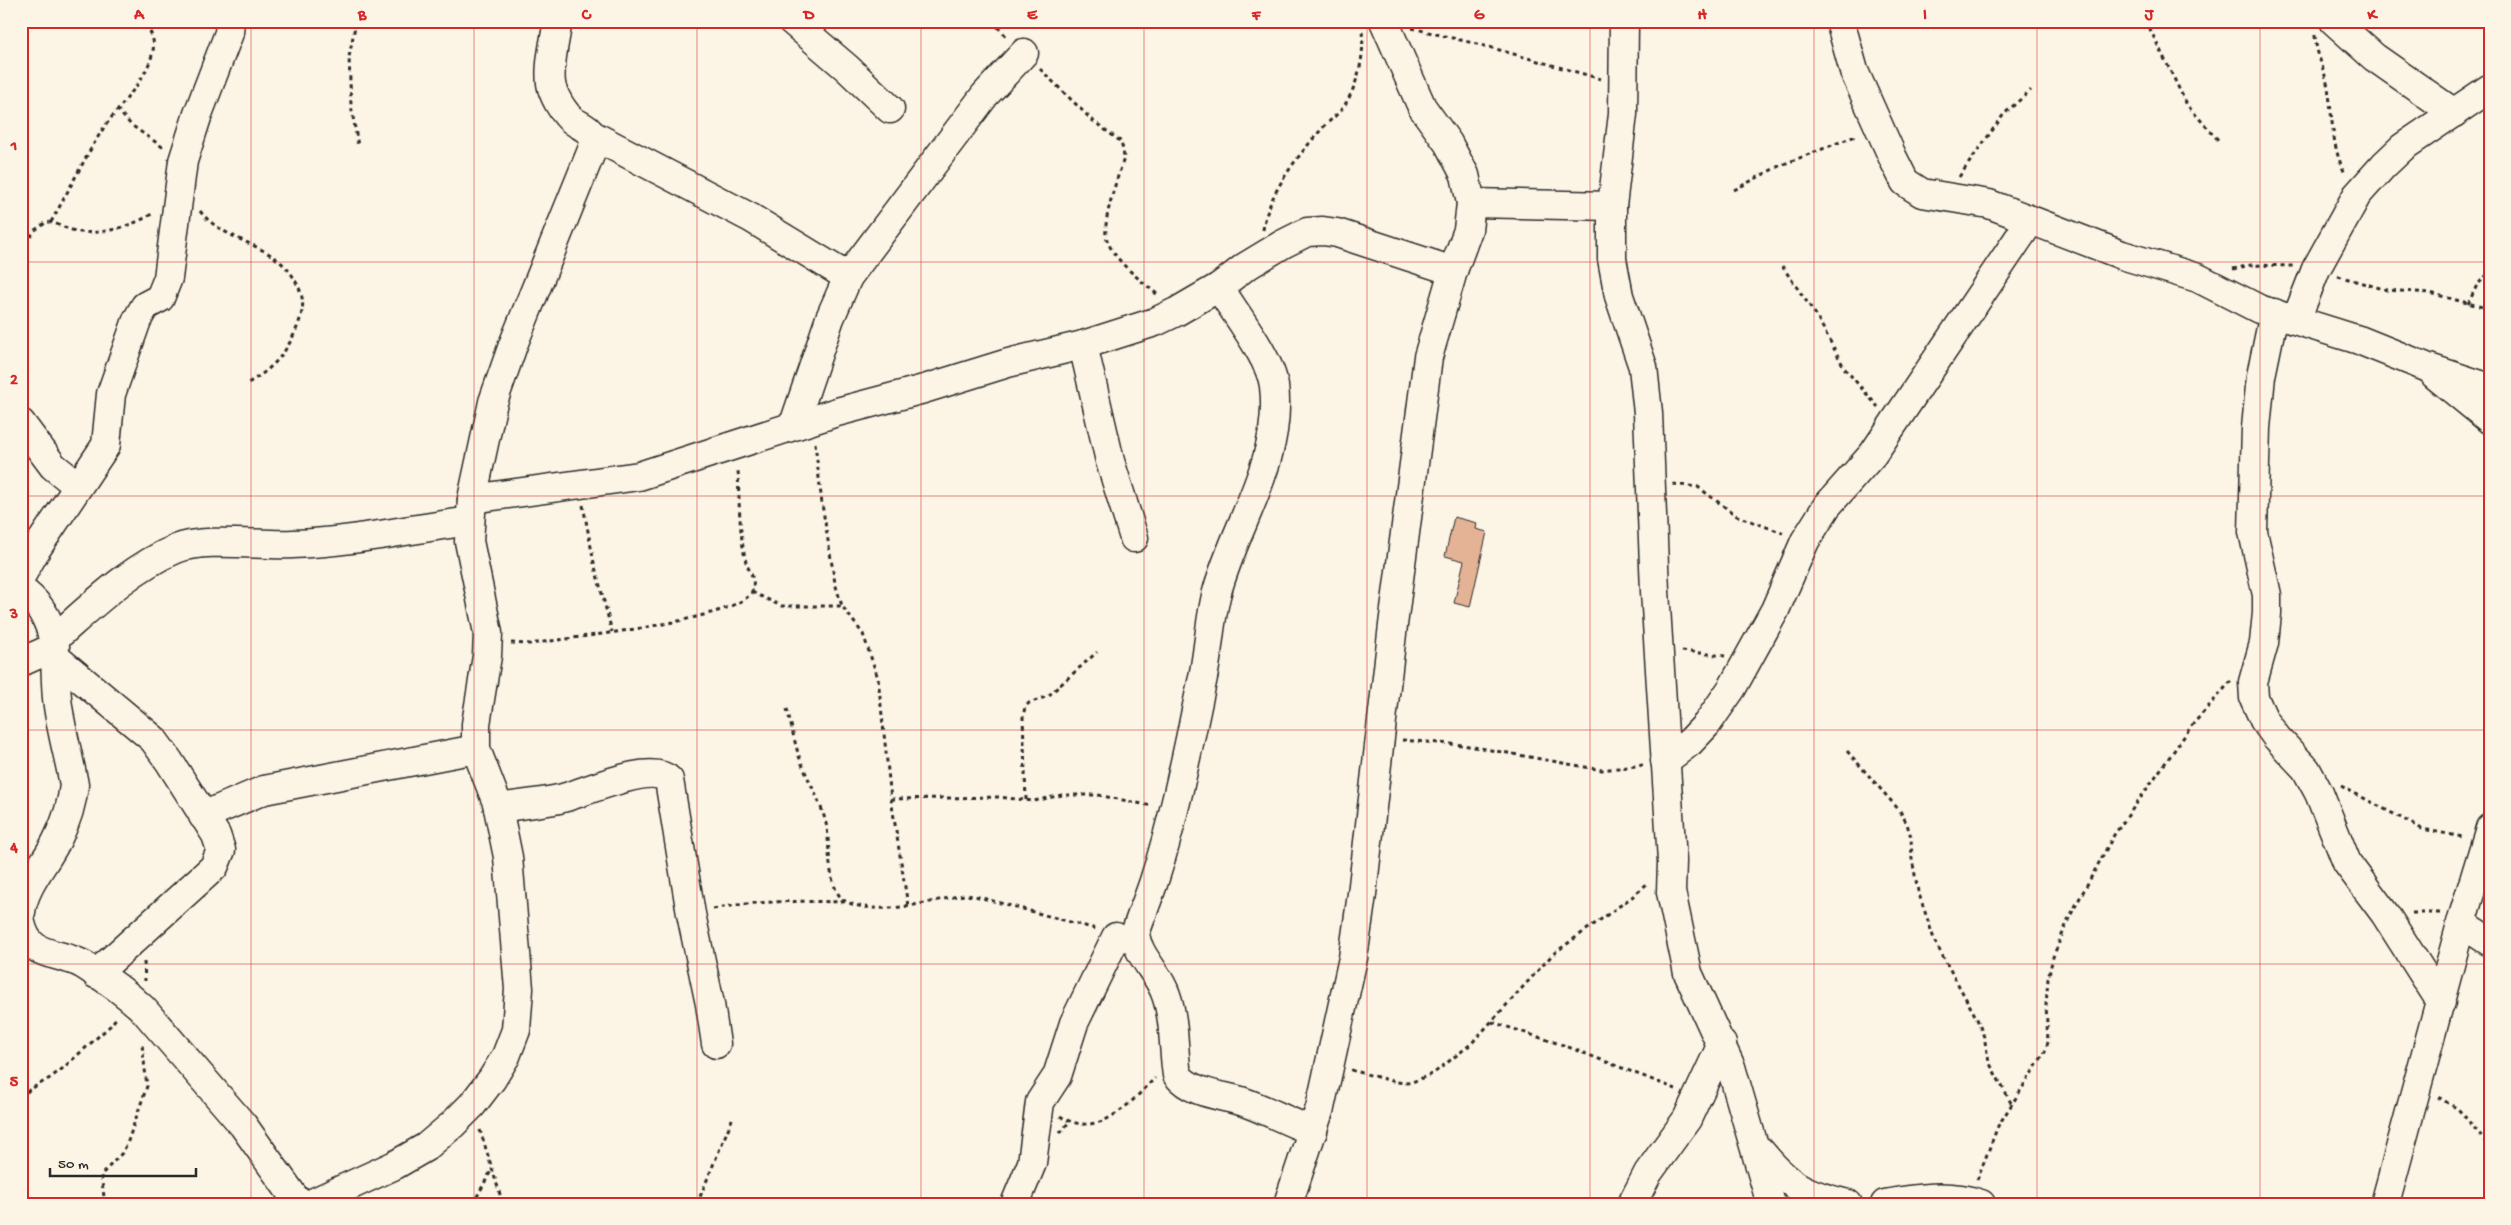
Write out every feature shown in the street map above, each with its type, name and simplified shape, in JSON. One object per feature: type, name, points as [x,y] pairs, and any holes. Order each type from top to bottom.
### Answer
[{"type":"street","points":[[21,576],[37,548],[106,445],[111,394],[140,312],[145,306],[160,298],[164,291],[168,278],[180,180],[198,114],[229,33],[230,21]]},
{"type":"street","points":[[558,21],[551,64],[552,90],[568,116],[589,130],[594,136],[751,218],[848,277]]},
{"type":"street","points":[[792,21],[847,68],[890,109]]},
{"type":"street","points":[[1624,21],[1623,114],[1612,206],[1612,259],[1618,286],[1643,367],[1652,486],[1655,591],[1672,861],[1672,892],[1688,973],[1722,1044],[1755,1144],[1771,1204]]},
{"type":"street","points":[[1840,21],[1854,71],[1906,182],[1922,193],[1989,204],[2122,255],[2198,278],[2260,309],[2359,340],[2426,367],[2490,388]]},
{"type":"street","points":[[1288,1204],[1313,1131],[1331,1065],[1353,958],[1381,738],[1393,625],[1428,358],[1453,271],[1468,230],[1471,203],[1465,175],[1448,143],[1422,107],[1377,24]]},
{"type":"street","points":[[2325,25],[2454,113]]},
{"type":"street","points":[[803,421],[830,318],[848,277],[979,103],[1024,53]]},
{"type":"street","points":[[2442,1002],[2385,914],[2348,863],[2319,793],[2306,769],[2277,738],[2264,720],[2254,698],[2253,682],[2265,637],[2267,613],[2267,595],[2253,532],[2256,428],[2261,376],[2285,316],[2316,269],[2357,195],[2403,147],[2490,88]]},
{"type":"street","points":[[310,1204],[395,1165],[426,1147],[472,1105],[506,1056],[516,1030],[518,1012],[517,958],[508,857],[498,808],[476,749],[476,724],[487,656],[488,633],[471,550],[471,510],[493,402],[516,337],[592,155],[594,136]]},
{"type":"street","points":[[1471,203],[1612,206]]},
{"type":"street","points":[[1665,762],[1690,742],[1707,724],[1749,659],[1775,610],[1806,541],[1827,506],[1873,454],[2031,220]]},
{"type":"street","points":[[21,662],[55,648],[123,582],[159,557],[178,548],[240,543],[291,545],[320,542],[579,485],[639,476],[737,445],[803,421],[924,389],[1008,363],[1083,345],[1155,322],[1219,288],[1266,254],[1307,232],[1323,231],[1337,233],[1453,271]]},
{"type":"street","points":[[1219,288],[1259,351],[1274,385],[1274,411],[1271,436],[1261,477],[1226,559],[1216,595],[1203,679],[1154,880],[1135,934],[1136,945],[1160,978],[1167,998],[1177,1075],[1182,1081],[1207,1092],[1242,1102],[1313,1131]]},
{"type":"street","points":[[1083,345],[1110,461],[1134,538]]},
{"type":"street","points":[[2426,367],[2490,420]]},
{"type":"street","points":[[21,423],[52,466],[78,486]]},
{"type":"street","points":[[21,590],[34,599],[44,613],[55,648],[57,699],[74,785],[72,799],[58,839],[26,895],[21,912]]},
{"type":"street","points":[[55,648],[153,740],[169,761],[220,843],[220,857],[214,867],[96,974]]},
{"type":"street","points":[[203,816],[264,790],[476,749]]},
{"type":"street","points":[[498,808],[561,799],[615,780],[659,774],[665,775],[669,780],[672,791],[691,914],[710,1004],[716,1044]]},
{"type":"street","points":[[2390,1198],[2417,1087],[2488,834]]},
{"type":"street","points":[[2463,918],[2490,942]]},
{"type":"street","points":[[21,923],[23,932],[31,944],[40,952],[82,964],[127,994],[243,1125],[299,1204]]},
{"type":"street","points":[[1015,1204],[1032,1163],[1040,1102],[1057,1076],[1074,1023],[1116,937]]},
{"type":"street","points":[[1632,1204],[1648,1173],[1687,1119],[1722,1044]]},
{"type":"street","points":[[1755,1144],[1785,1180],[1811,1194],[1848,1204]]},
{"type":"street","points":[[1886,1204],[1915,1198],[1975,1202]]},
{"type":"path","points":[[51,222],[101,132],[143,74],[152,56],[154,43],[152,34],[141,21]]},
{"type":"path","points":[[356,21],[349,57],[352,105],[358,146]]},
{"type":"path","points":[[992,21],[1092,120],[1120,141],[1124,158],[1106,223],[1107,238],[1112,250],[1176,312]]},
{"type":"path","points":[[2146,21],[2187,105],[2220,142]]},
{"type":"path","points":[[1266,254],[1263,232],[1265,214],[1275,194],[1306,149],[1347,102],[1361,59],[1377,24],[1489,47],[1623,85]]},
{"type":"path","points":[[2325,25],[2316,50],[2328,88],[2335,146],[2342,167],[2357,195]]},
{"type":"path","points":[[1947,197],[1964,168],[2004,114],[2031,90]]},
{"type":"path","points":[[117,109],[180,180],[209,222],[269,252],[292,274],[302,292],[304,304],[301,315],[284,355],[262,375],[246,384]]},
{"type":"path","points":[[1734,190],[1779,166],[1879,125]]},
{"type":"path","points":[[21,250],[41,224],[51,222],[90,233],[131,225],[143,220],[180,180]]},
{"type":"path","points":[[2198,278],[2251,264],[2279,264],[2316,269],[2387,290],[2430,293],[2490,309]]},
{"type":"path","points":[[1782,266],[1816,314],[1845,369],[1893,424]]},
{"type":"path","points":[[2468,304],[2478,285],[2490,272]]},
{"type":"path","points":[[803,421],[822,504],[835,583],[842,606],[863,634],[878,678],[891,799],[908,906]]},
{"type":"path","points":[[488,633],[518,644],[612,632],[701,616],[725,610],[743,601],[752,592],[753,579],[744,553],[737,445]]},
{"type":"path","points":[[1652,486],[1673,484],[1698,487],[1737,516],[1806,541]]},
{"type":"path","points":[[579,485],[594,563],[612,632]]},
{"type":"path","points":[[752,592],[781,606],[842,606]]},
{"type":"path","points":[[1659,649],[1749,659]]},
{"type":"path","points":[[1026,800],[1023,716],[1025,707],[1029,703],[1048,696],[1097,652]]},
{"type":"path","points":[[1975,1202],[1985,1155],[2011,1103],[2045,1052],[2048,1042],[2046,1005],[2048,979],[2053,957],[2069,918],[2114,835],[2193,724],[2233,679]]},
{"type":"path","points":[[787,709],[802,764],[817,792],[827,827],[834,886],[839,896],[847,902]]},
{"type":"path","points":[[1381,738],[1463,745],[1602,770],[1665,762]]},
{"type":"path","points":[[1848,751],[1900,811],[1907,824],[1911,837],[1912,858],[1918,892],[1937,948],[1977,1020],[1984,1037],[1988,1062],[2011,1103]]},
{"type":"path","points":[[2306,769],[2422,829],[2488,834]]},
{"type":"path","points":[[891,799],[998,797],[1034,801],[1062,795],[1098,795],[1172,811]]},
{"type":"path","points":[[1331,1065],[1396,1082],[1410,1083],[1434,1073],[1454,1058],[1491,1022],[1553,954],[1632,897],[1672,861]]},
{"type":"path","points":[[691,914],[755,902],[847,902],[890,908],[964,896],[975,896],[1049,915],[1116,937]]},
{"type":"path","points":[[2385,914],[2463,918]]},
{"type":"path","points":[[21,1098],[28,1090],[50,1078],[110,1026],[120,1012],[127,994]]},
{"type":"path","points":[[105,1204],[101,1175],[122,1153],[127,1144],[147,1086],[142,1043],[144,1030],[150,1018]]},
{"type":"path","points":[[1491,1022],[1563,1045],[1642,1078],[1698,1096]]},
{"type":"path","points":[[1040,1102],[1069,1122],[1086,1124],[1109,1119],[1131,1102],[1174,1057]]},
{"type":"path","points":[[2417,1087],[2448,1101],[2490,1146]]},
{"type":"path","points":[[472,1105],[503,1204]]},
{"type":"path","points":[[697,1204],[733,1117]]},
{"type":"path","points":[[473,1204],[492,1168]]},
{"type":"building","points":[[1454,517],[1477,523],[1476,529],[1487,532],[1470,607],[1454,603],[1464,561],[1445,556]]}]
